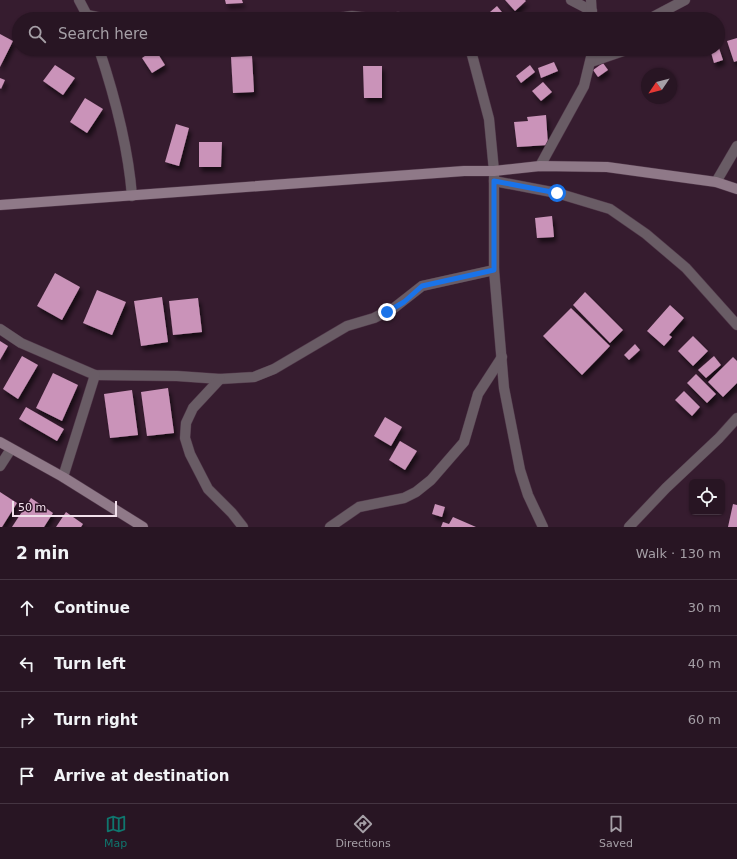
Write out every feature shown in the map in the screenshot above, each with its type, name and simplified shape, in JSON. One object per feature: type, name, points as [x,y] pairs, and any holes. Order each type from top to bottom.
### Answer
[{"type":"street","points":[[79,0],[85,12]]},
{"type":"street","points":[[571,0],[588,12]]},
{"type":"street","points":[[591,0],[592,12]]},
{"type":"street","points":[[662,12],[685,0]]},
{"type":"street","points":[[101,56],[113,91],[127,149],[132,196]]},
{"type":"street","points":[[472,56],[489,119],[494,176],[494,270],[504,388],[520,470],[528,495],[543,527]]},
{"type":"street","points":[[540,166],[584,86],[592,56]]},
{"type":"street","points":[[591,62],[609,56]]},
{"type":"street","points":[[716,182],[737,146]]},
{"type":"street","points":[[494,176],[540,166],[607,167],[716,182],[737,189]]},
{"type":"street","points":[[0,205],[464,171],[494,176],[610,209],[646,234],[686,268],[737,325]]},
{"type":"street","points":[[0,329],[21,343],[95,375],[177,376],[220,379],[254,377],[274,369],[347,326],[374,318],[394,308],[422,286],[494,270]]},
{"type":"street","points":[[330,527],[359,507],[404,498],[416,492],[431,480],[464,442],[478,394],[502,357]]},
{"type":"street","points":[[63,477],[95,375]]},
{"type":"street","points":[[220,379],[193,408],[186,424],[185,438],[190,454],[208,489],[232,513],[243,527]]},
{"type":"street","points":[[629,527],[666,488],[719,438],[737,418]]},
{"type":"street","points":[[0,442],[11,450],[63,477],[143,527]]},
{"type":"street","points":[[0,466],[11,450]]},
{"type":"building","points":[[225,0],[242,0],[243,3],[226,4]]},
{"type":"building","points":[[505,0],[525,0],[526,1],[515,11]]},
{"type":"building","points":[[497,6],[502,12],[490,12]]},
{"type":"building","points":[[0,34],[12,40],[12,43],[0,67]]},
{"type":"building","points":[[737,38],[737,61],[734,62],[727,41]]},
{"type":"building","points":[[145,56],[159,56],[165,65],[152,73],[142,58]]},
{"type":"building","points":[[252,56],[254,92],[233,93],[231,57]]},
{"type":"building","points":[[712,56],[722,56],[723,60],[714,63]]},
{"type":"building","points":[[554,62],[558,71],[541,78],[538,68]]},
{"type":"building","points":[[603,63],[608,70],[598,77],[593,70]]},
{"type":"building","points":[[55,65],[75,78],[63,95],[43,81]]},
{"type":"building","points":[[530,65],[535,72],[521,83],[516,76]]},
{"type":"building","points":[[363,66],[382,66],[382,98],[364,98]]},
{"type":"building","points":[[0,78],[5,80],[1,89],[0,88]]},
{"type":"building","points":[[543,82],[552,92],[541,101],[532,91]]},
{"type":"building","points":[[85,98],[103,109],[87,133],[70,122]]},
{"type":"building","points":[[546,115],[548,145],[517,147],[514,122],[528,121],[527,117]]},
{"type":"building","points":[[176,124],[189,128],[179,166],[165,162]]},
{"type":"building","points":[[199,142],[222,142],[221,167],[199,167]]},
{"type":"building","points":[[552,216],[554,237],[537,238],[535,218]]},
{"type":"building","points":[[55,273],[80,287],[62,320],[37,306]]},
{"type":"building","points":[[97,290],[126,302],[112,335],[83,323]]},
{"type":"building","points":[[585,292],[623,330],[610,343],[573,305]]},
{"type":"building","points":[[162,297],[168,342],[141,346],[134,301]]},
{"type":"building","points":[[198,298],[202,332],[173,335],[169,301]]},
{"type":"building","points":[[670,305],[684,318],[669,335],[672,337],[664,346],[647,331]]},
{"type":"building","points":[[571,308],[610,346],[582,375],[543,336]]},
{"type":"building","points":[[693,336],[708,351],[693,366],[678,351]]},
{"type":"building","points":[[0,341],[8,346],[0,360]]},
{"type":"building","points":[[635,344],[640,350],[629,360],[624,355]]},
{"type":"building","points":[[22,356],[38,365],[18,399],[3,389]]},
{"type":"building","points":[[714,356],[721,365],[706,378],[698,370]]},
{"type":"building","points":[[733,357],[737,361],[737,383],[723,397],[708,382]]},
{"type":"building","points":[[53,373],[78,385],[62,421],[36,408]]},
{"type":"building","points":[[696,374],[716,394],[707,403],[687,383]]},
{"type":"building","points":[[168,388],[174,433],[147,436],[141,392]]},
{"type":"building","points":[[132,390],[138,435],[110,438],[104,394]]},
{"type":"building","points":[[684,391],[700,407],[692,416],[675,400]]},
{"type":"building","points":[[26,407],[64,429],[57,441],[19,419]]},
{"type":"building","points":[[385,417],[402,427],[391,446],[374,436]]},
{"type":"building","points":[[400,441],[417,451],[405,470],[389,460]]},
{"type":"building","points":[[0,492],[17,503],[2,527],[0,527]]},
{"type":"building","points":[[31,498],[53,513],[44,527],[12,527]]},
{"type":"building","points":[[435,504],[445,507],[442,517],[432,514]]},
{"type":"building","points":[[733,504],[737,505],[737,527],[728,527]]},
{"type":"building","points":[[66,512],[83,524],[81,527],[56,527]]},
{"type":"building","points":[[453,517],[476,527],[441,527],[443,522],[449,524]]},
{"type":"route","points":[[387,312],[404,302],[422,286],[494,270],[494,181],[557,193]]}]
